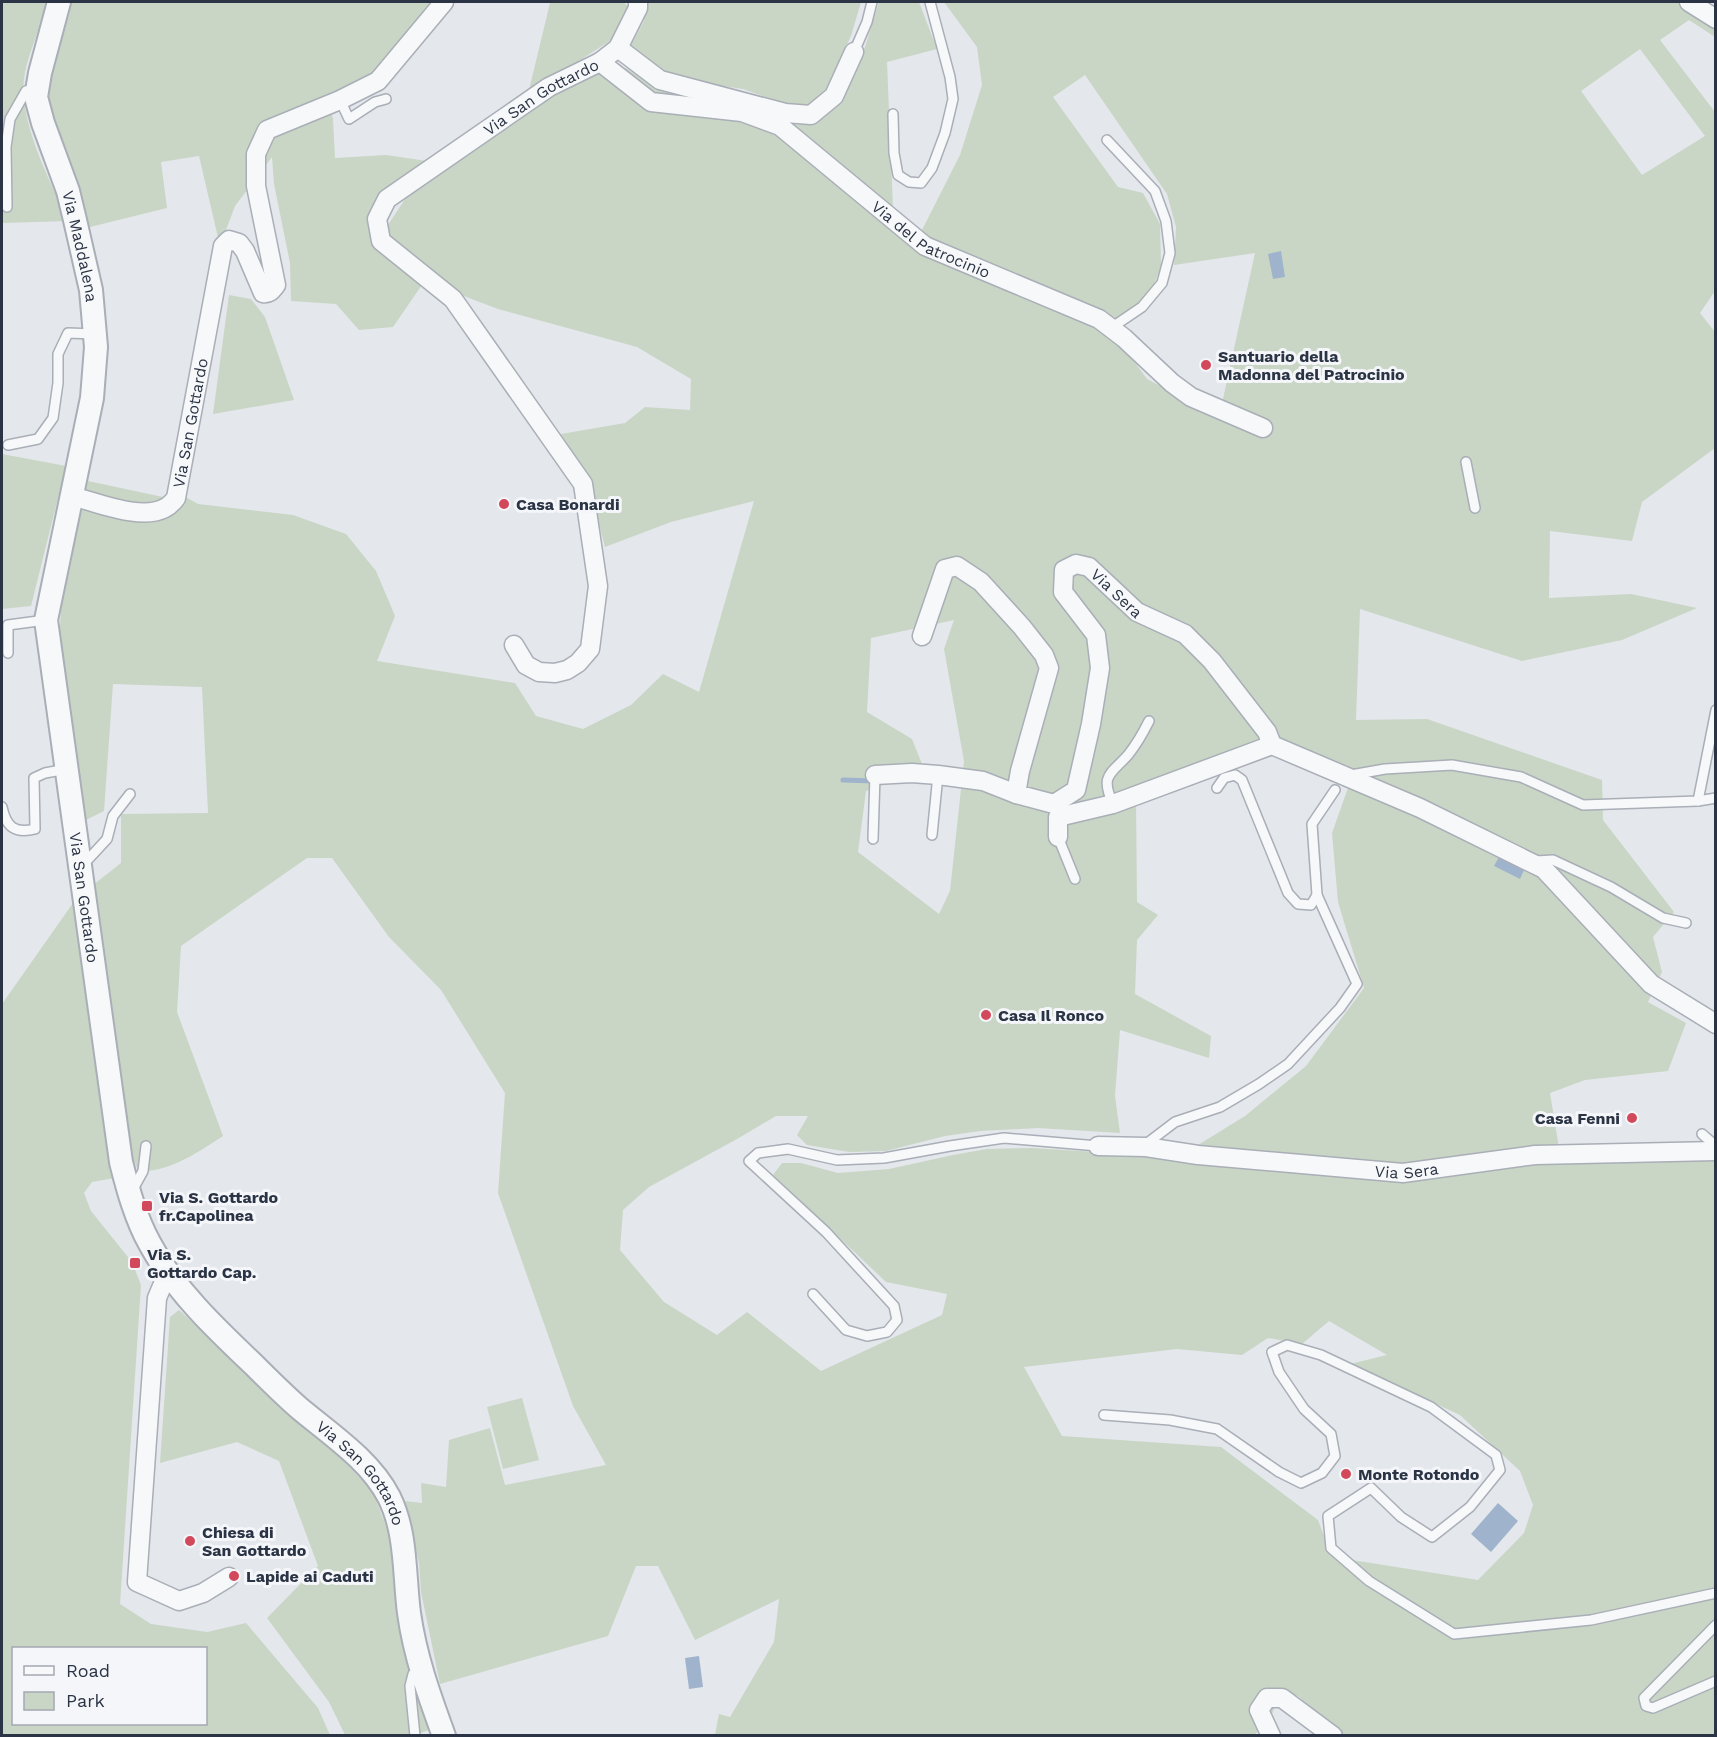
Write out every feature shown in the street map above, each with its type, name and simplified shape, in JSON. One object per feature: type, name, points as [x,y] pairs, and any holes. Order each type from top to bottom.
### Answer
[{"type":"street","name":"Via Maddalena","points":[[59,2],[36,97],[68,191],[78,230],[91,290],[96,347],[92,398],[71,496]]},
{"type":"street","name":"Via San Gottardo","points":[[444,2],[378,81],[267,130],[256,154],[256,186],[276,285],[267,294],[262,293],[245,250],[239,243],[229,240],[223,246],[176,498],[167,508],[154,512],[125,512],[71,496],[46,620],[121,1162],[130,1196],[149,1242],[168,1272],[218,1330],[297,1406],[362,1460],[389,1497],[405,1553],[409,1612],[421,1671],[444,1736]]},
{"type":"street","name":"Via San Gottardo","points":[[514,645],[526,665],[539,672],[555,673],[567,670],[578,663],[590,649],[597,586],[583,484],[453,299],[381,241],[377,219],[387,199],[549,87],[600,62],[618,48],[638,8],[638,2]]},
{"type":"street","points":[[1689,2],[1716,19]]},
{"type":"street","points":[[618,48],[660,80],[785,113],[811,115],[834,96],[854,52]]},
{"type":"street","name":"Via del Patrocinio","points":[[600,62],[651,102],[742,112],[780,126],[925,246],[1100,319],[1191,397],[1263,428]]},
{"type":"street","points":[[1158,369],[1179,373]]},
{"type":"street","name":"Via Sera","points":[[875,784],[912,773],[937,781],[983,780],[1016,794],[1054,804],[1077,790],[1100,668],[1096,635],[1063,592],[1064,570],[1076,564],[1089,567],[1137,612],[1185,634],[1212,661],[1267,732],[1277,741]]},
{"type":"street","points":[[922,636],[945,569],[957,567],[981,582],[1044,655],[1049,668],[1020,771],[1016,794]]},
{"type":"street","points":[[1058,837],[1058,817],[1113,804],[1277,741],[1340,783],[1420,808],[1544,869],[1651,984],[1716,1024]]},
{"type":"street","name":"Via Sera","points":[[1098,1146],[1146,1147],[1198,1155],[1403,1173],[1535,1155],[1716,1148]]},
{"type":"street","points":[[168,1272],[157,1298],[136,1582],[179,1601],[203,1593],[229,1577]]},
{"type":"street","points":[[1271,1736],[1259,1710],[1267,1698],[1282,1698],[1333,1736]]},
{"type":"lane","points":[[854,52],[867,22],[872,2]]},
{"type":"lane","points":[[893,114],[894,153],[898,175],[909,182],[921,183],[932,168],[945,133],[953,99],[950,76],[930,2]]},
{"type":"lane","points":[[7,207],[6,147],[10,120],[26,91],[38,88]]},
{"type":"lane","points":[[340,99],[349,119],[375,102],[386,99]]},
{"type":"lane","points":[[1107,140],[1155,191],[1166,221],[1170,253],[1162,283],[1143,307],[1111,328]]},
{"type":"lane","points":[[8,445],[38,439],[53,418],[58,383],[58,354],[68,333],[95,334]]},
{"type":"lane","points":[[1466,462],[1475,508]]},
{"type":"lane","points":[[8,653],[8,625],[46,620]]},
{"type":"lane","points":[[1698,801],[1716,710]]},
{"type":"lane","points":[[1113,804],[1106,790],[1109,774],[1129,753],[1149,721]]},
{"type":"lane","points":[[1146,1147],[1150,1141],[1175,1122],[1220,1107],[1288,1064],[1340,1008],[1357,984],[1317,895],[1312,824],[1340,783],[1385,769],[1452,765],[1521,777],[1583,805],[1698,801],[1716,798]]},
{"type":"lane","points":[[2,807],[9,826],[15,830],[35,829],[34,778],[45,773],[66,769]]},
{"type":"lane","points":[[1217,788],[1224,778],[1235,775],[1242,780],[1288,893],[1298,904],[1311,905],[1317,895]]},
{"type":"lane","points":[[932,835],[937,781]]},
{"type":"lane","points":[[873,839],[875,784]]},
{"type":"lane","points":[[80,867],[107,839],[113,816],[130,794]]},
{"type":"lane","points":[[1058,837],[1075,879]]},
{"type":"lane","points":[[1528,861],[1553,860],[1611,887],[1663,918],[1686,923]]},
{"type":"lane","points":[[1702,1134],[1716,1148]]},
{"type":"lane","points":[[813,1294],[846,1330],[867,1336],[887,1332],[897,1320],[894,1306],[826,1232],[749,1161],[758,1153],[788,1149],[837,1160],[884,1158],[1004,1138],[1098,1146]]},
{"type":"lane","points":[[130,1196],[143,1171],[146,1146]]},
{"type":"lane","points":[[1104,1415],[1170,1420],[1217,1429],[1279,1472],[1301,1483],[1322,1473],[1335,1456],[1331,1434],[1304,1409],[1279,1372],[1272,1352],[1287,1345],[1321,1355],[1431,1407],[1496,1455],[1500,1470],[1470,1507],[1432,1538],[1401,1517],[1371,1488],[1328,1516],[1331,1548],[1369,1581],[1454,1634],[1591,1620],[1716,1593]]},
{"type":"lane","points":[[1716,1625],[1644,1698],[1646,1706],[1653,1708],[1716,1681]]},
{"type":"lane","points":[[416,1736],[410,1686],[413,1674],[421,1671]]},
{"type":"green space","points":[[2,2],[48,2],[27,64],[23,90],[25,109],[36,148],[68,221],[2,223]]},
{"type":"green space","points":[[70,2],[438,2],[381,72],[328,100],[333,119],[335,158],[386,155],[427,161],[373,220],[426,279],[393,327],[359,330],[336,304],[291,301],[290,263],[274,184],[272,157],[235,206],[220,246],[199,156],[161,162],[167,208],[90,227],[46,99]]},
{"type":"green space","points":[[623,2],[628,6],[630,17],[624,29],[608,42],[528,94],[550,3]]},
{"type":"green space","points":[[646,2],[861,2],[851,36],[825,91],[810,105],[790,106],[743,89],[672,79],[629,49],[644,21]]},
{"type":"green space","points":[[879,2],[919,2],[937,49],[887,62],[893,208],[922,230],[960,155],[982,85],[977,47],[944,2],[1676,2],[1715,28],[1715,37],[1689,20],[1660,40],[1715,112],[1715,291],[1700,313],[1715,332],[1715,448],[1642,502],[1632,541],[1550,531],[1549,598],[1631,594],[1697,608],[1622,640],[1522,661],[1360,609],[1356,720],[1427,719],[1602,780],[1603,820],[1674,912],[1653,937],[1662,972],[1648,1002],[1686,1023],[1668,1071],[1585,1080],[1550,1093],[1559,1148],[1403,1166],[1198,1145],[1245,1116],[1306,1066],[1364,988],[1338,902],[1332,833],[1348,788],[1278,739],[1136,799],[1137,902],[1158,915],[1137,940],[1135,994],[1211,1036],[1209,1058],[1120,1030],[1115,1096],[1120,1133],[1038,1128],[980,1131],[945,1136],[886,1151],[849,1152],[807,1145],[797,1135],[808,1116],[776,1116],[649,1187],[623,1210],[620,1250],[664,1302],[717,1335],[747,1312],[821,1371],[942,1315],[947,1294],[886,1282],[773,1175],[782,1163],[801,1163],[838,1173],[889,1169],[987,1149],[1032,1148],[1160,1156],[1357,1177],[1537,1160],[1715,1157],[1715,1735],[1342,1735],[1298,1696],[1278,1700],[1268,1723],[1254,1735],[715,1735],[719,1714],[730,1717],[774,1642],[779,1599],[695,1640],[658,1566],[636,1566],[608,1636],[440,1684],[421,1592],[419,1563],[405,1501],[422,1503],[421,1483],[446,1487],[449,1440],[490,1428],[505,1485],[606,1465],[573,1406],[498,1193],[505,1093],[441,990],[389,937],[332,858],[307,858],[181,946],[177,1012],[223,1136],[172,1165],[150,1171],[138,1171],[133,1158],[93,885],[121,863],[121,814],[208,813],[202,687],[113,684],[104,811],[84,821],[59,650],[65,575],[88,481],[163,497],[180,494],[198,504],[293,515],[346,534],[376,571],[395,616],[377,661],[515,683],[536,716],[583,729],[631,705],[663,674],[699,692],[754,501],[671,522],[605,547],[587,478],[561,434],[625,423],[645,407],[690,410],[691,379],[637,347],[498,309],[456,293],[394,241],[386,228],[409,193],[564,83],[594,71],[626,68],[651,84],[680,96],[713,95],[798,125],[817,117],[838,100],[865,47]],"holes":[[[1640,49],[1705,136],[1642,175],[1581,91]],[[1085,75],[1167,194],[1176,227],[1174,265],[1255,253],[1219,417],[1147,379],[1107,324],[1131,311],[1152,291],[1161,266],[1160,224],[1143,193],[1118,187],[1053,97]],[[954,620],[944,649],[964,761],[950,891],[939,914],[858,852],[866,791],[924,769],[912,739],[867,712],[871,638]],[[1329,1321],[1387,1355],[1350,1364],[1460,1415],[1520,1471],[1533,1505],[1524,1533],[1478,1580],[1352,1560],[1324,1536],[1318,1520],[1221,1447],[1062,1436],[1024,1367],[1177,1349],[1242,1355],[1268,1338],[1302,1344]]]},
{"type":"green space","points":[[229,295],[251,299],[265,317],[294,400],[213,414]]},
{"type":"green space","points":[[2,454],[66,466],[31,606],[2,609]]},
{"type":"green space","points":[[73,903],[101,1102],[115,1178],[92,1182],[84,1193],[91,1211],[132,1262],[141,1285],[120,1604],[151,1624],[207,1632],[246,1623],[318,1708],[330,1735],[2,1735],[2,1004]]},
{"type":"green space","points":[[179,1310],[339,1456],[373,1492],[397,1556],[431,1729],[415,1735],[345,1735],[329,1702],[267,1618],[318,1566],[279,1461],[237,1442],[160,1463],[170,1317]]},
{"type":"green space","points":[[522,1398],[539,1460],[503,1469],[487,1407]]},
{"type":"water","points":[[1281,251],[1285,277],[1273,279],[1268,254]]},
{"type":"water","points":[[1500,855],[1525,868],[1520,879],[1494,866]]},
{"type":"water","points":[[1498,1503],[1518,1521],[1491,1552],[1471,1534]]},
{"type":"water","points":[[699,1656],[703,1687],[689,1689],[685,1658]]},
{"type":"waterway","points":[[843,780],[875,781]]},
{"type":"place","name":"Santuario della Madonna del Patrocinio","points":[[1206,365]]},
{"type":"place","name":"Casa Bonardi","points":[[504,504]]},
{"type":"place","name":"Casa Il Ronco","points":[[986,1015]]},
{"type":"place","name":"Casa Fenni","points":[[1632,1118]]},
{"type":"place","name":"Via S. Gottardo fr.Capolinea","points":[[147,1206]]},
{"type":"place","name":"Via S. Gottardo Cap.","points":[[135,1263]]},
{"type":"place","name":"Monte Rotondo","points":[[1346,1474]]},
{"type":"place","name":"Chiesa di San Gottardo","points":[[190,1541]]},
{"type":"place","name":"Lapide ai Caduti","points":[[234,1576]]}]
